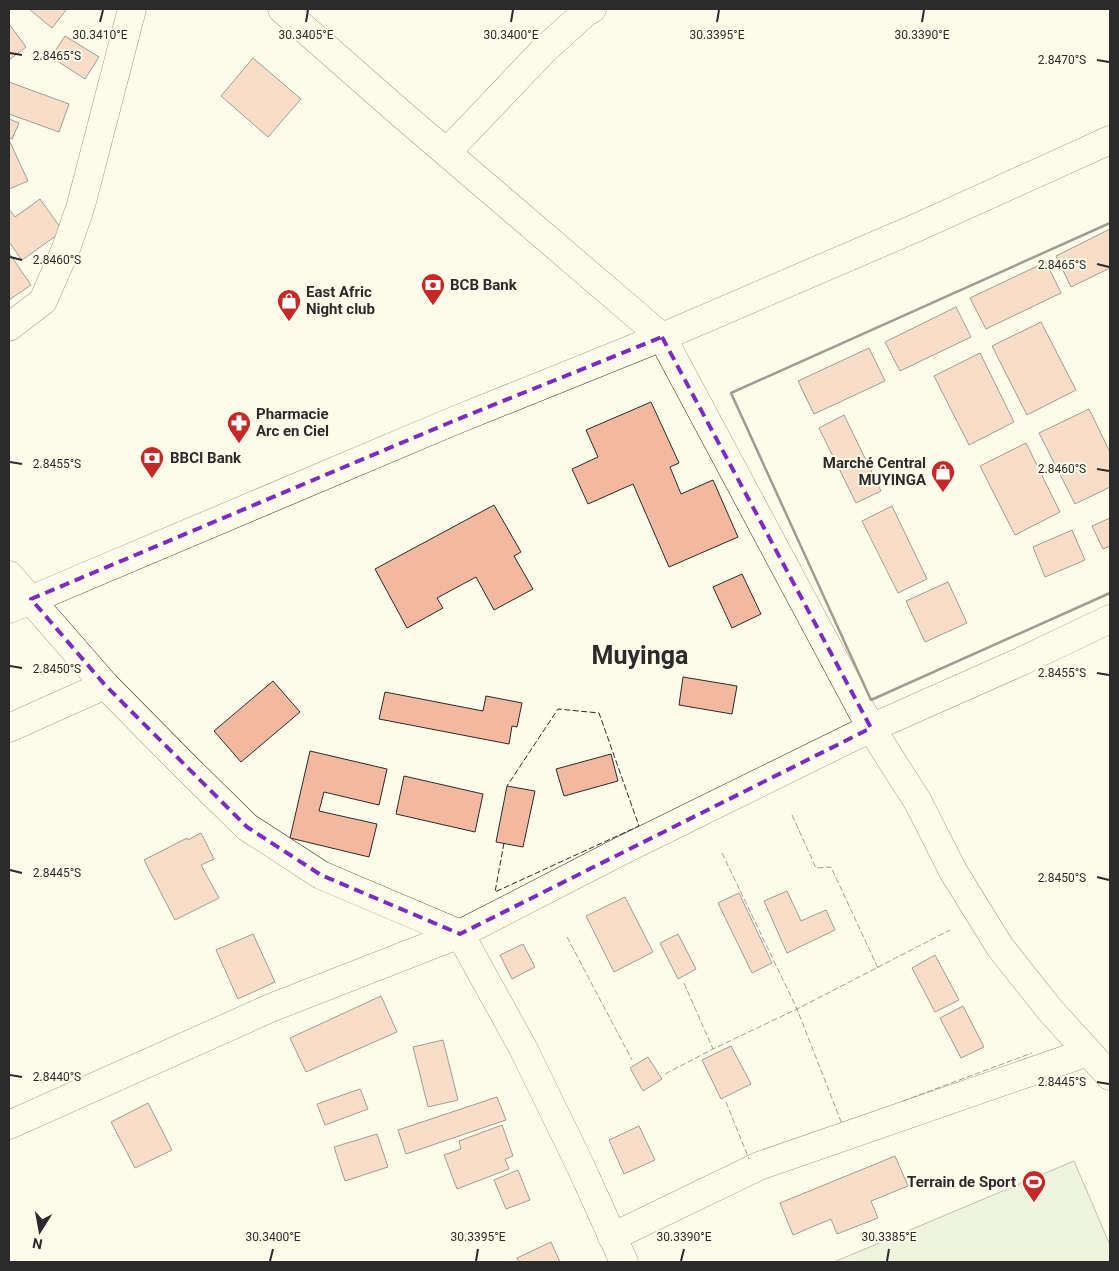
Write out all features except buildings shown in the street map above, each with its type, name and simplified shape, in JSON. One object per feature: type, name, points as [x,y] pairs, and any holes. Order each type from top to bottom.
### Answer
[{"type":"street","points":[[9,327],[43,301],[67,246],[81,205],[132,9]]},
{"type":"street","points":[[282,9],[662,338],[871,728],[918,802],[953,871],[1000,948],[1050,1010],[1110,1076]]},
{"type":"street","points":[[447,152],[544,50],[586,12],[592,9]]},
{"type":"street","points":[[20,604],[451,422],[662,338],[918,227],[1110,140]]},
{"type":"street","points":[[9,575],[20,604],[105,685],[247,826],[321,875],[460,934],[523,1048],[581,1167],[624,1262]]},
{"type":"street","points":[[9,1125],[273,1007],[460,934],[623,850],[871,728],[1022,661],[1110,619]]},
{"type":"street","points":[[9,728],[105,685]]},
{"type":"street","points":[[612,1238],[759,1166],[1088,1052]]},
{"type":"highlighted area","points":[[662,337],[871,728],[460,934],[321,875],[247,827],[105,685],[31,599],[451,422]]},
{"type":"green space","name":"Terrain de Sport","points":[[1074,1161],[1110,1245],[1110,1262],[834,1262]]},
{"type":"fence","points":[[504,843],[495,892],[639,826],[599,713],[558,709],[507,786]]},
{"type":"fence","points":[[792,815],[816,868],[831,867],[878,968]]},
{"type":"fence","points":[[722,853],[797,1009],[842,1124]]},
{"type":"fence","points":[[665,1074],[797,1009],[950,930]]},
{"type":"fence","points":[[567,937],[632,1060]]},
{"type":"fence","points":[[684,983],[713,1049]]},
{"type":"fence","points":[[903,1101],[1032,1053]]},
{"type":"fence","points":[[726,1102],[749,1159]]},
{"type":"wall","points":[[1110,223],[731,393],[871,700],[1110,593]]},
{"type":"place","name":"BCB Bank","points":[[433,306]]},
{"type":"place","name":"East Afric Night club","points":[[289,322]]},
{"type":"place","name":"Pharmacie Arc en Ciel","points":[[239,444]]},
{"type":"place","name":"BBCI Bank","points":[[152,479]]},
{"type":"place","name":"Marché Central MUYINGA","points":[[943,493]]},
{"type":"place","name":"Terrain de Sport","points":[[1034,1203]]},
{"type":"district","name":"Muyinga","points":[[640,655]]}]
